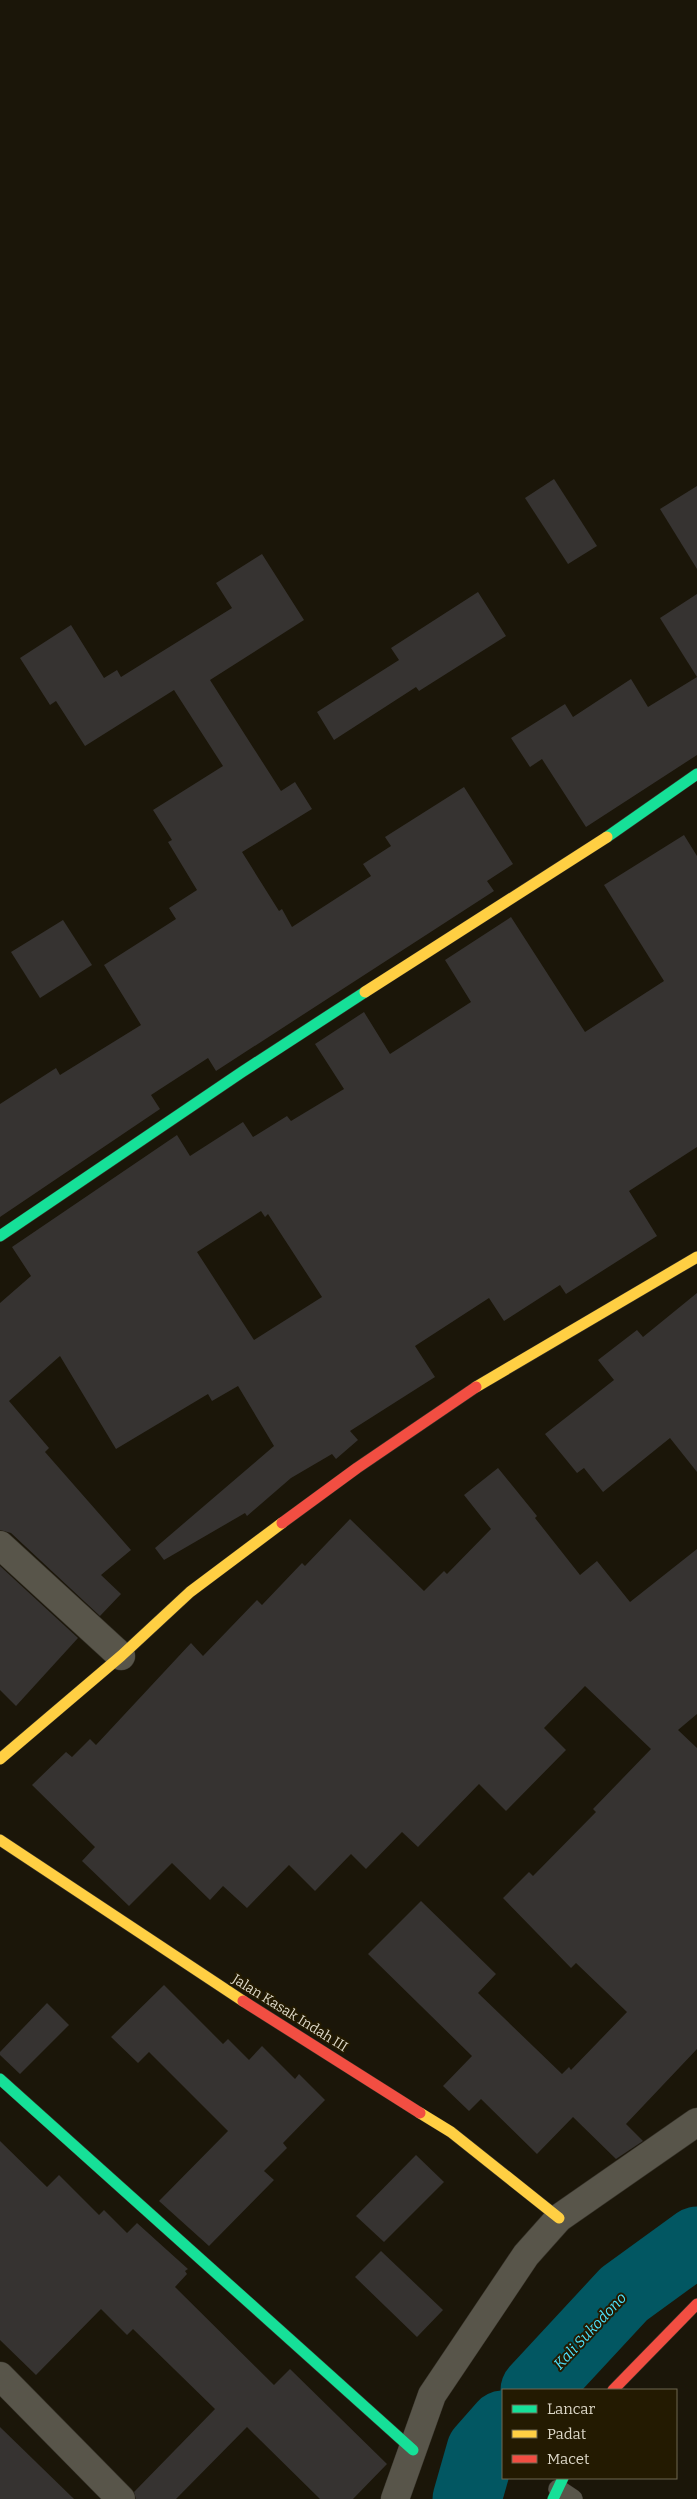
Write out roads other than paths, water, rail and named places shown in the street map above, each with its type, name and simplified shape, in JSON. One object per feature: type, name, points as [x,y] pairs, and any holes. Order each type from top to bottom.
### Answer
[{"type":"street","points":[[0,1236],[242,1072],[636,818],[697,774]]},
{"type":"street","points":[[0,1759],[121,1656],[190,1592],[357,1468],[494,1375],[697,1257]]},
{"type":"street","points":[[0,1546],[121,1656]]},
{"type":"street","name":"Jalan Kasak Indah III","points":[[0,1840],[192,1970],[451,2132],[559,2218]]},
{"type":"street","points":[[0,2079],[413,2450]]},
{"type":"street","points":[[395,2499],[432,2395],[526,2255],[559,2218],[697,2122]]},
{"type":"street","points":[[614,2389],[697,2304]]},
{"type":"street","points":[[0,2376],[121,2499]]},
{"type":"waterway","name":"Kali Sukodono","points":[[536,2389],[624,2294],[697,2241]]},
{"type":"waterway","name":"Kali Sukodono","points":[[467,2499],[481,2450],[502,2426]]}]
